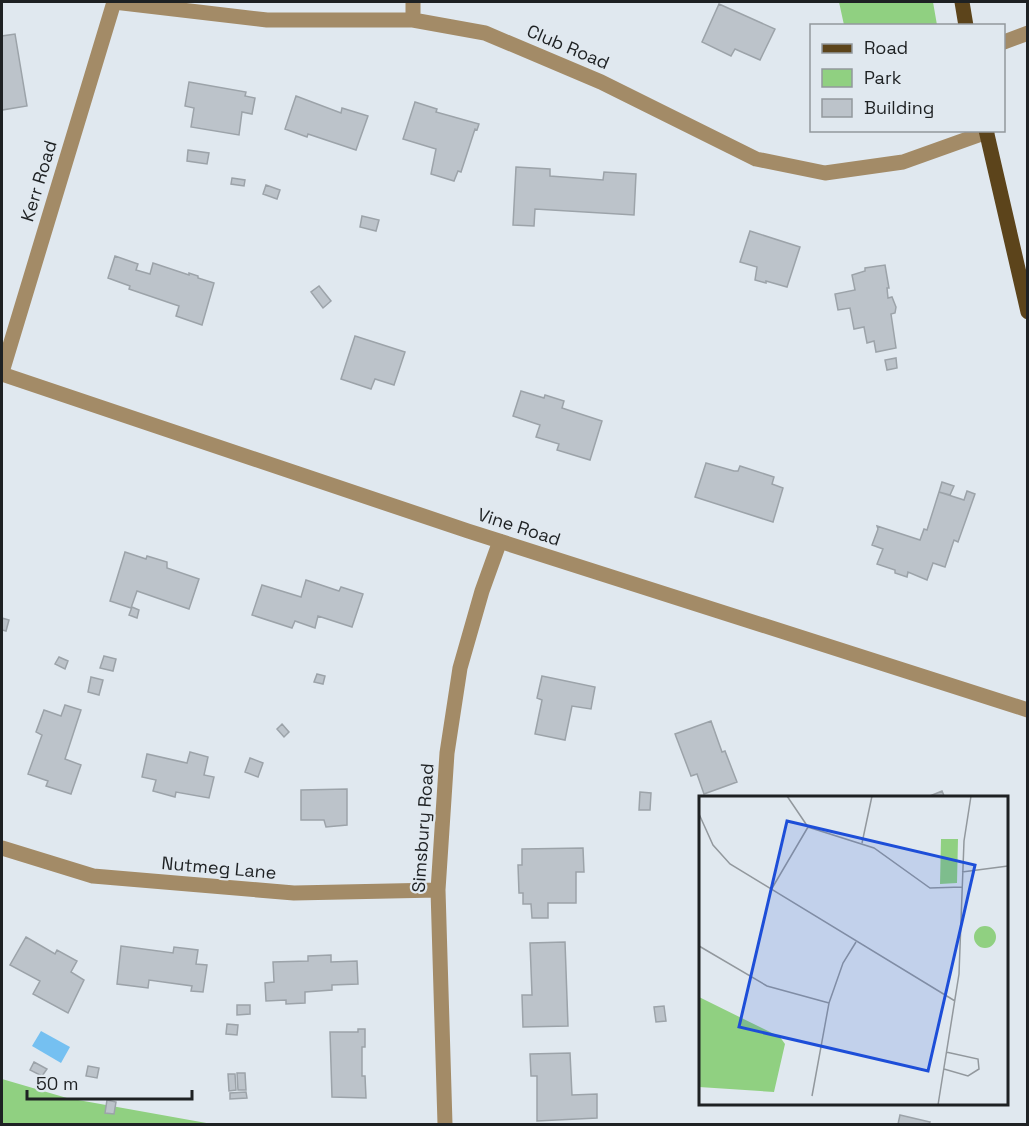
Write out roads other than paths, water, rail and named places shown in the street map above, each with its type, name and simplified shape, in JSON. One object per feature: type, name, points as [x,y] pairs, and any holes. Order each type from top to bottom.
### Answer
[{"type":"main road","points":[[962,2],[966,24]]},
{"type":"main road","points":[[987,132],[1028,312]]},
{"type":"street","name":"Club Road","points":[[114,2],[267,20],[413,20],[485,33],[601,81],[756,159],[825,173],[903,162],[984,132]]},
{"type":"street","name":"Kerr Road","points":[[2,373],[114,2]]},
{"type":"street","points":[[413,2],[413,20]]},
{"type":"street","points":[[1005,42],[1028,33]]},
{"type":"street","name":"Vine Road","points":[[2,373],[500,541],[1028,710]]},
{"type":"street","name":"Simsbury Road","points":[[445,1125],[438,890],[447,753],[460,668],[500,541]]},
{"type":"street","name":"Nutmeg Lane","points":[[2,848],[93,876],[294,893],[438,890]]},
{"type":"water","points":[[41,1031],[70,1047],[61,1063],[32,1046]]}]
